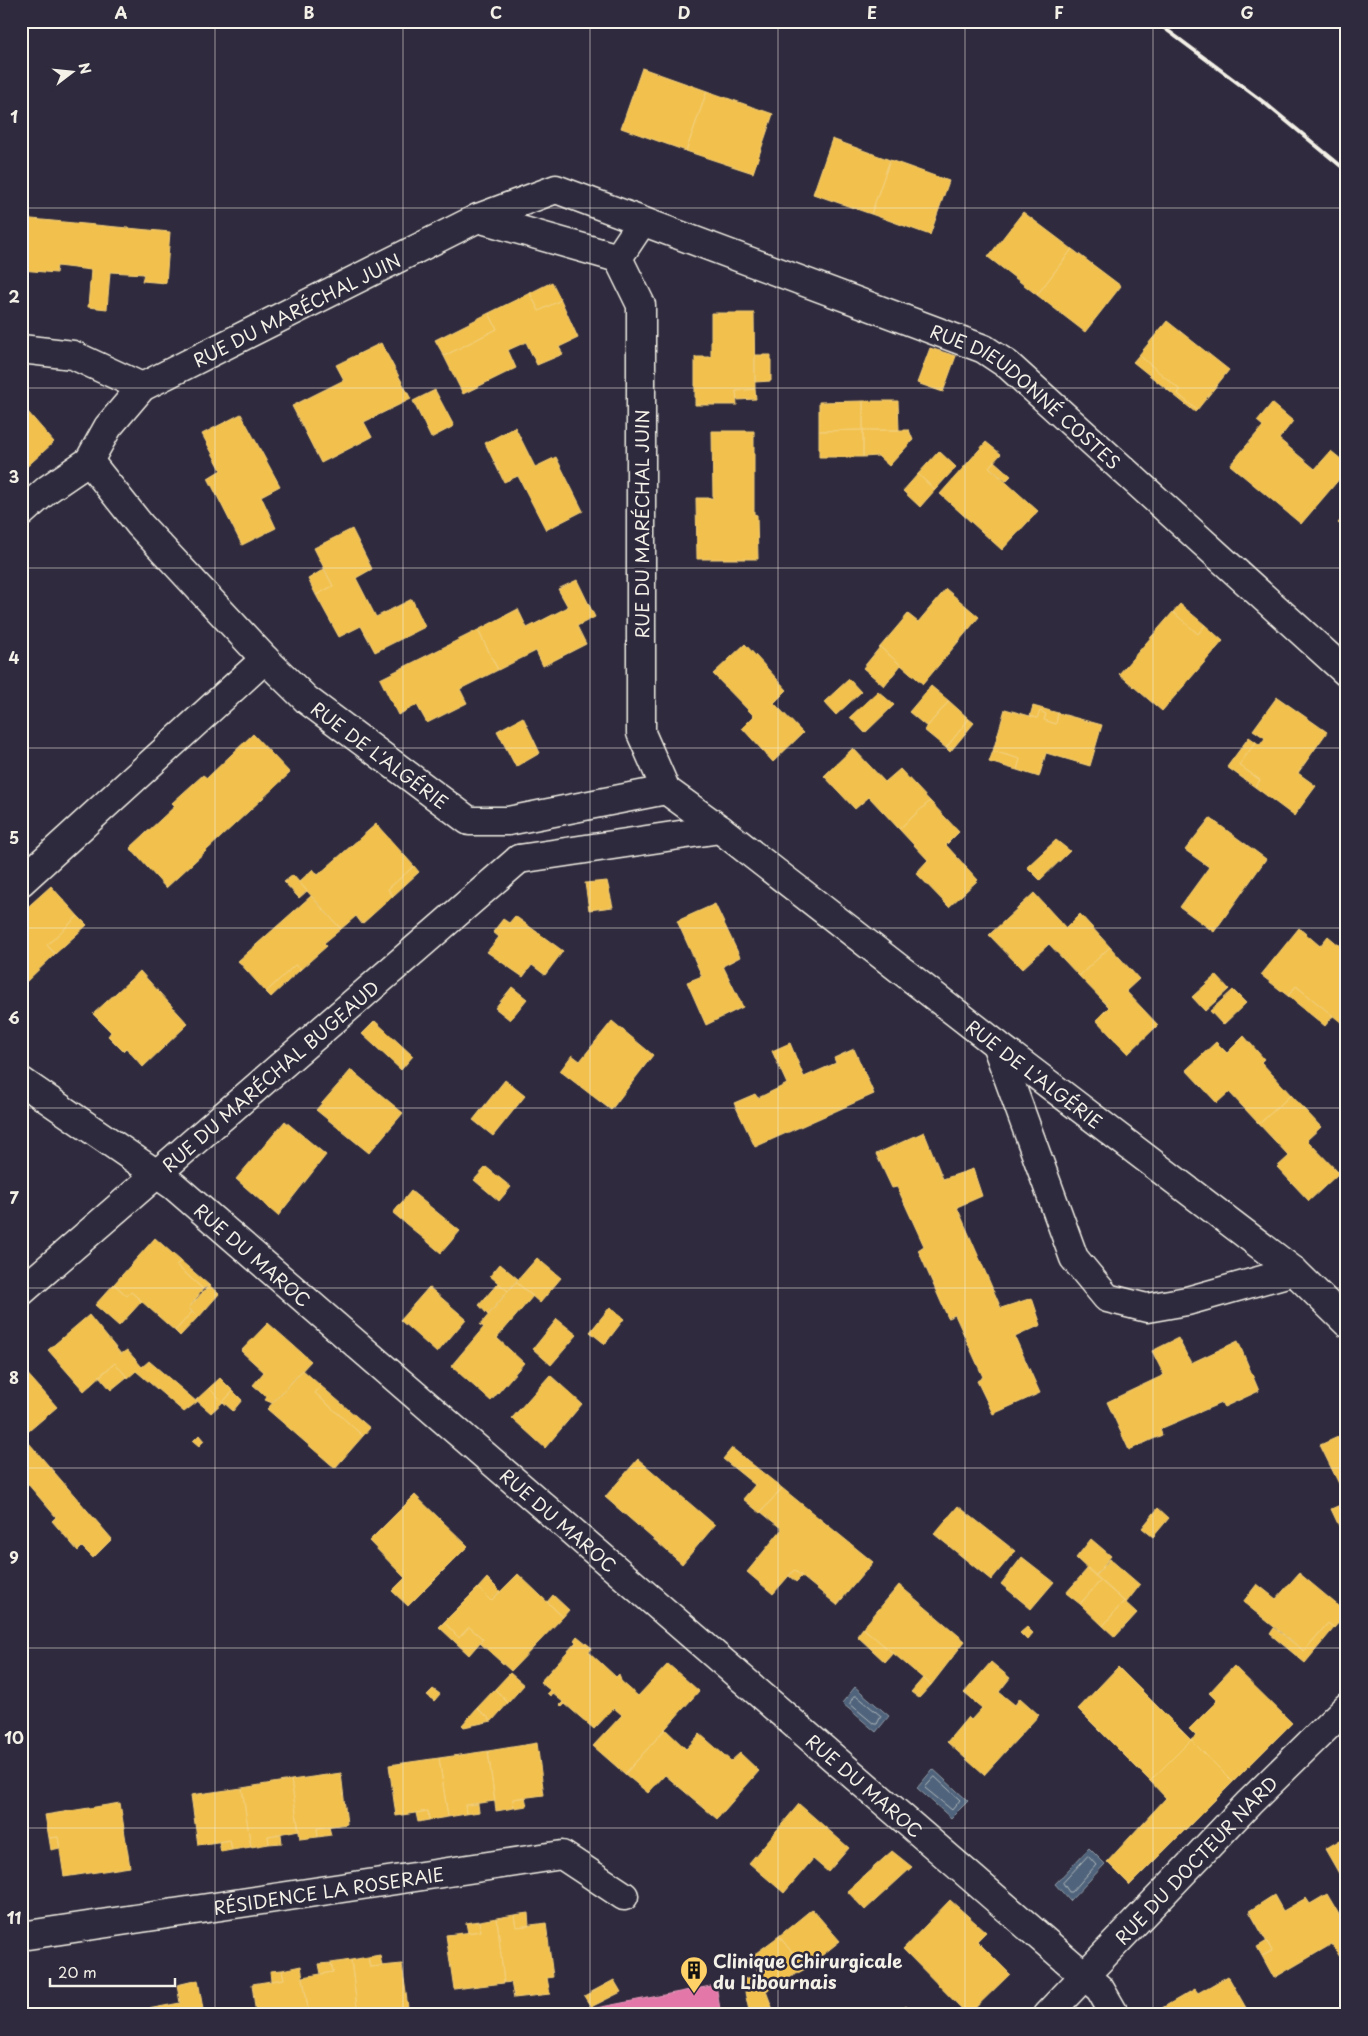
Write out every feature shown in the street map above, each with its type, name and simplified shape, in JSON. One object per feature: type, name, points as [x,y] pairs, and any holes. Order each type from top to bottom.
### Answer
[{"type":"street","name":"RUE DU MARÉCHAL JUIN","points":[[142,386],[478,218],[556,190],[642,222]]},
{"type":"street","points":[[478,218],[618,258],[642,222]]},
{"type":"street","name":"RUE DIEUDONNÉ COSTES","points":[[642,222],[984,349],[1008,365],[1347,673]]},
{"type":"street","name":"RUE DU MARÉCHAL JUIN","points":[[618,258],[641,304],[641,733],[666,790]]},
{"type":"street","points":[[21,349],[74,355],[142,386],[108,426],[89,461],[48,490],[21,513]]},
{"type":"street","name":"RUE DE L'ALGÉRIE","points":[[89,461],[140,525],[265,659],[307,700],[469,821],[508,821],[666,790],[720,829],[996,1044],[1294,1271],[1347,1323]]},
{"type":"street","points":[[21,882],[265,659]]},
{"type":"street","points":[[508,821],[519,859],[720,829]]},
{"type":"street","name":"RUE DU MARÉCHAL BUGEAUD","points":[[21,1292],[519,859]]},
{"type":"street","points":[[996,1044],[1074,1258],[1107,1298],[1147,1308],[1186,1301],[1294,1271]]},
{"type":"street","name":"RUE DU MAROC","points":[[21,1081],[156,1173],[1083,1974],[1100,1989],[1115,2015]]},
{"type":"street","name":"RUE DU DOCTEUR NARD","points":[[1047,2015],[1083,1974],[1249,1803],[1347,1708]]},
{"type":"street","name":"RÉSIDENCE LA ROSERAIE","points":[[21,1936],[562,1854],[624,1896]]},
{"type":"water","points":[[855,1687],[889,1716],[876,1732],[842,1703]]},
{"type":"water","points":[[933,1769],[968,1801],[951,1818],[917,1788]]},
{"type":"water","points":[[1089,1848],[1105,1864],[1070,1901],[1055,1884]]},
{"type":"building: Logements","points":[[642,68],[707,91],[686,151],[621,128]]},
{"type":"building: Logements","points":[[707,91],[773,114],[753,173],[686,151]]},
{"type":"building: Logements","points":[[832,139],[890,160],[871,214],[813,194]]},
{"type":"building: Logements","points":[[890,160],[949,181],[930,235],[871,214]]},
{"type":"building: Logements","points":[[1023,212],[1072,249],[1037,295],[988,257]]},
{"type":"building: Logements","points":[[21,218],[170,232],[166,283],[142,281],[144,274],[110,272],[107,309],[88,307],[91,270],[57,266],[56,273],[21,270]]},
{"type":"building: Logements","points":[[1072,249],[1121,286],[1085,332],[1037,295]]},
{"type":"building: Logements","points":[[552,282],[561,300],[539,311],[530,293]]},
{"type":"building: Logements","points":[[530,293],[539,311],[561,300],[578,338],[559,347],[563,354],[537,365],[526,342],[508,350],[516,368],[463,394],[444,356],[497,329],[489,313]]},
{"type":"building: Logements","points":[[489,313],[497,329],[444,356],[435,340]]},
{"type":"building: Logements","points":[[711,313],[754,313],[755,389],[736,391],[737,405],[695,405],[695,357],[711,357]]},
{"type":"building: Logements","points":[[1167,321],[1229,370],[1197,410],[1178,394],[1180,390],[1139,355]]},
{"type":"building: Logements","points":[[381,343],[411,399],[364,422],[372,437],[321,463],[292,406],[344,380],[336,365]]},
{"type":"building: Logements","points":[[930,348],[956,356],[943,392],[917,383]]},
{"type":"building: Logements","points":[[755,355],[771,355],[771,381],[755,382]]},
{"type":"building: Logements","points":[[1139,355],[1180,390],[1178,394],[1197,410],[1195,412],[1133,362]]},
{"type":"building: Logements","points":[[755,389],[756,399],[737,400],[736,391]]},
{"type":"building: Logements","points":[[435,390],[454,426],[431,438],[413,401]]},
{"type":"building: Logements","points":[[863,401],[898,401],[899,430],[863,430]]},
{"type":"building: Logements","points":[[863,401],[863,430],[819,431],[819,402]]},
{"type":"building: Logements","points":[[1272,403],[1293,421],[1279,439],[1315,469],[1331,451],[1347,464],[1347,470],[1301,524],[1230,465],[1263,426],[1257,421]]},
{"type":"building: Logements","points":[[21,404],[54,442],[21,472]]},
{"type":"building: Logements","points":[[241,414],[280,486],[261,496],[276,528],[242,545],[208,478],[221,470],[202,434]]},
{"type":"building: Logements","points":[[515,427],[535,467],[556,457],[583,511],[546,530],[518,476],[504,482],[485,443]]},
{"type":"building: Logements","points":[[863,430],[863,457],[819,457],[819,431]]},
{"type":"building: Logements","points":[[863,430],[909,430],[913,440],[889,466],[878,456],[863,457]]},
{"type":"building: Logements","points":[[712,431],[754,431],[754,514],[757,515],[758,559],[697,559],[696,498],[713,498]]},
{"type":"building: Logements","points":[[986,442],[1001,454],[989,467],[1038,511],[1002,550],[940,494]]},
{"type":"building: Logements","points":[[939,451],[956,467],[935,490],[918,474]]},
{"type":"building: Logements","points":[[994,461],[1011,476],[1006,481],[989,467]]},
{"type":"building: Logements","points":[[918,474],[935,490],[920,507],[903,491]]},
{"type":"building: Logements","points":[[1347,513],[1347,530],[1338,523]]},
{"type":"building: Logements","points":[[352,529],[372,569],[356,578],[376,617],[412,599],[425,627],[375,652],[361,626],[339,637],[316,595],[333,586],[314,548]]},
{"type":"building: Logements","points":[[324,569],[333,586],[316,595],[308,579]]},
{"type":"building: Logements","points":[[577,580],[595,617],[577,626],[586,644],[543,666],[536,651],[498,670],[478,630],[518,609],[527,628],[568,607],[558,589]]},
{"type":"building: Logements","points":[[946,589],[979,617],[923,684],[880,647],[908,614],[918,622]]},
{"type":"building: Logements","points":[[1180,604],[1205,625],[1198,634],[1173,612]]},
{"type":"building: Logements","points":[[1173,612],[1198,634],[1205,625],[1223,641],[1162,711],[1119,674]]},
{"type":"building: Logements","points":[[478,630],[498,670],[460,689],[467,703],[427,723],[417,705],[398,715],[380,679]]},
{"type":"building: Logements","points":[[745,644],[787,690],[774,703],[803,733],[773,762],[742,728],[754,716],[713,674]]},
{"type":"building: Logements","points":[[880,647],[901,665],[884,686],[863,668]]},
{"type":"building: Logements","points":[[849,679],[861,692],[836,715],[824,702]]},
{"type":"building: Logements","points":[[931,686],[949,701],[927,727],[909,712]]},
{"type":"building: Logements","points":[[878,691],[894,705],[865,733],[850,717]]},
{"type":"building: Logements","points":[[1277,697],[1327,732],[1298,773],[1316,786],[1294,816],[1255,787],[1260,780],[1239,765],[1256,742],[1260,745],[1265,738],[1253,730]]},
{"type":"building: Logements","points":[[949,701],[969,719],[946,748],[924,730]]},
{"type":"building: Logements","points":[[1033,706],[1058,713],[1056,724],[1044,720],[1046,714],[1040,711],[1037,718],[1030,716]]},
{"type":"building: Logements","points":[[1005,709],[1037,718],[1040,711],[1046,714],[1044,720],[1056,724],[1058,713],[1102,725],[1090,766],[1046,753],[1039,777],[1017,770],[1020,759],[993,751]]},
{"type":"building: Logements","points":[[523,717],[540,753],[516,767],[497,731]]},
{"type":"building: Logements","points":[[969,719],[974,723],[950,752],[946,748]]},
{"type":"building: Logements","points":[[253,734],[290,773],[166,888],[130,848],[175,806],[172,803],[203,775],[207,778]]},
{"type":"building: Logements","points":[[1249,737],[1256,742],[1239,765],[1260,780],[1255,787],[1227,767]]},
{"type":"building: Logements","points":[[853,748],[885,782],[900,769],[930,801],[899,829],[869,797],[855,809],[824,776]]},
{"type":"building: Logements","points":[[993,751],[1020,759],[1017,770],[989,762]]},
{"type":"building: Logements","points":[[930,801],[959,832],[946,845],[978,880],[949,907],[916,873],[928,860],[899,829]]},
{"type":"building: Logements","points":[[1210,818],[1266,859],[1214,932],[1180,907],[1209,867],[1185,850]]},
{"type":"building: Logements","points":[[376,824],[414,866],[388,889],[393,896],[362,924],[356,916],[341,929],[299,882],[313,869],[318,875]]},
{"type":"building: Logements","points":[[1056,840],[1070,851],[1040,880],[1027,867]]},
{"type":"building: Logements","points":[[414,866],[419,872],[393,896],[388,889]]},
{"type":"building: Logements","points":[[293,875],[307,891],[299,898],[284,882]]},
{"type":"building: Logements","points":[[607,881],[613,907],[589,910],[585,883]]},
{"type":"building: Logements","points":[[51,886],[78,916],[47,945],[55,954],[26,982],[21,977],[21,913]]},
{"type":"building: Logements","points":[[1034,893],[1066,928],[1080,914],[1110,947],[1079,976],[1049,944],[1022,969],[989,935]]},
{"type":"building: Logements","points":[[311,896],[341,929],[324,943],[327,946],[301,969],[295,965],[266,992],[238,961]]},
{"type":"building: Logements","points":[[715,904],[740,957],[723,966],[743,1007],[706,1025],[687,982],[702,976],[677,921]]},
{"type":"building: Logements","points":[[78,916],[87,925],[55,954],[47,945]]},
{"type":"building: Logements","points":[[515,916],[563,951],[545,975],[532,965],[523,977],[487,952],[499,937],[493,932],[503,919],[509,923]]},
{"type":"building: Logements","points":[[1299,928],[1320,946],[1328,936],[1347,952],[1347,1027],[1296,986],[1288,996],[1261,975]]},
{"type":"building: Logements","points":[[1110,947],[1139,979],[1126,991],[1158,1025],[1128,1054],[1096,1020],[1109,1007],[1079,976]]},
{"type":"building: Logements","points":[[295,965],[301,969],[271,997],[266,992]]},
{"type":"building: Logements","points":[[140,971],[188,1024],[143,1067],[126,1048],[123,1051],[108,1036],[111,1032],[93,1014]]},
{"type":"building: Logements","points":[[1216,975],[1229,989],[1205,1011],[1192,997]]},
{"type":"building: Logements","points":[[1296,986],[1333,1016],[1325,1026],[1288,996]]},
{"type":"building: Logements","points":[[512,987],[527,999],[510,1020],[495,1008]]},
{"type":"building: Logements","points":[[1233,990],[1246,1003],[1223,1025],[1210,1011]]},
{"type":"building: Logements","points":[[375,1021],[413,1056],[401,1070],[362,1034]]},
{"type":"building: Logements","points":[[612,1021],[653,1055],[611,1110],[560,1071],[572,1055],[580,1061]]},
{"type":"building: Logements","points":[[1244,1036],[1264,1059],[1261,1062],[1291,1095],[1259,1124],[1229,1092],[1217,1103],[1186,1070],[1216,1042],[1227,1053]]},
{"type":"building: Logements","points":[[790,1043],[804,1077],[836,1063],[834,1058],[854,1049],[874,1094],[755,1147],[734,1103],[755,1094],[758,1098],[787,1084],[772,1051]]},
{"type":"building: Logements","points":[[351,1070],[403,1113],[369,1153],[316,1110]]},
{"type":"building: Logements","points":[[505,1080],[525,1096],[493,1136],[473,1120]]},
{"type":"building: Logements","points":[[1291,1095],[1321,1127],[1307,1140],[1339,1173],[1309,1201],[1277,1167],[1289,1156],[1259,1124]]},
{"type":"building: Logements","points":[[285,1121],[326,1155],[278,1216],[236,1179]]},
{"type":"building: Logements","points":[[924,1132],[943,1179],[973,1169],[982,1196],[957,1207],[1001,1308],[1032,1298],[1041,1325],[1015,1337],[1040,1393],[993,1414],[977,1381],[983,1377],[955,1315],[948,1318],[918,1250],[924,1246],[897,1187],[892,1188],[876,1154]]},
{"type":"building: Logements","points":[[486,1167],[511,1187],[499,1201],[474,1180]]},
{"type":"building: Logements","points":[[411,1191],[460,1231],[441,1253],[393,1213]]},
{"type":"building: Logements","points":[[155,1238],[181,1261],[176,1265],[203,1289],[189,1308],[192,1312],[175,1331],[131,1292],[127,1296],[114,1284]]},
{"type":"building: Logements","points":[[537,1258],[561,1278],[540,1303],[516,1282]]},
{"type":"building: Logements","points":[[181,1261],[209,1285],[203,1289],[176,1265]]},
{"type":"building: Logements","points":[[500,1264],[518,1279],[508,1291],[490,1276]]},
{"type":"building: Logements","points":[[516,1282],[533,1296],[497,1338],[524,1363],[491,1401],[451,1366],[484,1327],[480,1325]]},
{"type":"building: Logements","points":[[498,1283],[508,1291],[488,1315],[479,1305]]},
{"type":"building: Logements","points":[[114,1284],[127,1296],[131,1292],[142,1301],[119,1326],[95,1305]]},
{"type":"building: Logements","points":[[209,1285],[219,1294],[198,1318],[189,1308]]},
{"type":"building: Logements","points":[[429,1287],[466,1319],[437,1353],[400,1320]]},
{"type":"building: Logements","points":[[610,1307],[624,1319],[605,1344],[590,1332]]},
{"type":"building: Logements","points":[[192,1312],[198,1317],[180,1336],[175,1331]]},
{"type":"building: Logements","points":[[89,1315],[121,1354],[127,1350],[142,1367],[149,1361],[197,1402],[184,1412],[136,1371],[128,1378],[115,1363],[84,1391],[48,1350]]},
{"type":"building: Logements","points":[[557,1319],[577,1335],[551,1365],[533,1349]]},
{"type":"building: Logements","points":[[268,1323],[311,1361],[272,1403],[265,1400],[267,1397],[253,1385],[264,1372],[241,1351]]},
{"type":"building: Logements","points":[[1178,1338],[1191,1363],[1238,1341],[1259,1391],[1224,1407],[1221,1403],[1160,1429],[1162,1435],[1129,1450],[1107,1402],[1164,1375],[1152,1351]]},
{"type":"building: Logements","points":[[115,1363],[127,1377],[111,1390],[99,1376]]},
{"type":"building: Logements","points":[[24,1370],[57,1407],[23,1436],[21,1372]]},
{"type":"building: Logements","points":[[303,1370],[321,1386],[315,1393],[363,1436],[335,1468],[267,1409]]},
{"type":"building: Logements","points":[[550,1375],[582,1404],[545,1448],[512,1418]]},
{"type":"building: Logements","points":[[220,1378],[233,1391],[223,1402],[209,1388]]},
{"type":"building: Logements","points":[[321,1386],[370,1428],[363,1436],[315,1393]]},
{"type":"building: Logements","points":[[209,1388],[223,1402],[211,1413],[196,1400]]},
{"type":"building: Logements","points":[[233,1391],[242,1400],[233,1411],[223,1402]]},
{"type":"building: Logements","points":[[1347,1433],[1347,1500],[1320,1445]]},
{"type":"building: Logements","points":[[199,1435],[204,1441],[199,1446],[193,1441]]},
{"type":"building: Logements","points":[[21,1440],[26,1445],[29,1443],[112,1539],[93,1558],[82,1547],[78,1551],[52,1521],[56,1517],[21,1476]]},
{"type":"building: Logements","points":[[732,1448],[782,1488],[760,1513],[743,1499],[755,1485],[723,1459]]},
{"type":"building: Logements","points":[[638,1459],[715,1525],[682,1564],[605,1497]]},
{"type":"building: Logements","points":[[782,1488],[873,1562],[837,1605],[794,1570],[773,1594],[747,1572],[782,1529],[761,1512]]},
{"type":"building: Logements","points":[[415,1495],[468,1546],[408,1606],[392,1591],[405,1578],[369,1541]]},
{"type":"building: Logements","points":[[1347,1502],[1347,1543],[1331,1509]]},
{"type":"building: Logements","points":[[958,1506],[1015,1551],[991,1580],[934,1534]]},
{"type":"building: Logements","points":[[1158,1508],[1169,1518],[1153,1537],[1142,1528]]},
{"type":"building: Logements","points":[[1091,1539],[1111,1556],[1095,1576],[1076,1558]]},
{"type":"building: Logements","points":[[1022,1557],[1054,1582],[1031,1609],[1001,1584]]},
{"type":"building: Logements","points":[[1110,1559],[1140,1585],[1126,1603],[1095,1576]]},
{"type":"building: Logements","points":[[1088,1568],[1101,1580],[1080,1604],[1066,1593]]},
{"type":"building: Logements","points":[[794,1570],[802,1576],[796,1582],[789,1576]]},
{"type":"building: Logements","points":[[1299,1573],[1347,1613],[1334,1628],[1328,1623],[1304,1651],[1243,1602],[1257,1584],[1276,1599]]},
{"type":"building: Logements","points":[[518,1574],[563,1617],[511,1671],[480,1643],[483,1639],[469,1627],[459,1638],[444,1622],[478,1588],[491,1601]]},
{"type":"building: Logements","points":[[487,1578],[500,1591],[491,1601],[478,1588]]},
{"type":"building: Logements","points":[[1101,1580],[1124,1601],[1103,1626],[1080,1604]]},
{"type":"building: Logements","points":[[899,1585],[965,1641],[931,1685],[863,1628]]},
{"type":"building: Logements","points":[[553,1595],[569,1610],[563,1617],[547,1602]]},
{"type":"building: Logements","points":[[1124,1601],[1137,1613],[1115,1637],[1103,1626]]},
{"type":"building: Logements","points":[[444,1622],[459,1638],[469,1627],[483,1639],[469,1655],[439,1627]]},
{"type":"building: Logements","points":[[1328,1623],[1334,1628],[1305,1663],[1270,1634],[1274,1628],[1304,1651]]},
{"type":"building: Logements","points":[[1027,1627],[1033,1633],[1027,1640],[1020,1633]]},
{"type":"building: Logements","points":[[863,1628],[893,1653],[885,1662],[857,1636]]},
{"type":"building: Logements","points":[[577,1636],[592,1648],[589,1652],[616,1677],[619,1674],[621,1681],[638,1696],[668,1664],[699,1691],[625,1774],[593,1746],[622,1715],[614,1708],[594,1729],[565,1704],[562,1707],[560,1705],[563,1702],[552,1693],[550,1696],[547,1693],[550,1690],[540,1682],[576,1642],[574,1640]]},
{"type":"building: Logements","points":[[991,1662],[1010,1678],[999,1692],[1015,1705],[1020,1698],[1039,1715],[984,1775],[947,1742],[968,1717],[971,1720],[982,1708],[964,1693]]},
{"type":"building: Logements","points":[[1234,1666],[1292,1723],[1233,1782],[1191,1740],[1196,1736],[1189,1729],[1217,1701],[1209,1693]]},
{"type":"building: Logements","points":[[1118,1667],[1191,1740],[1150,1781],[1078,1709]]},
{"type":"building: Logements","points":[[510,1673],[524,1685],[508,1703],[495,1689]]},
{"type":"building: Logements","points":[[923,1678],[931,1685],[919,1698],[911,1692]]},
{"type":"building: Logements","points":[[433,1689],[440,1694],[434,1701],[427,1695]]},
{"type":"building: Logements","points":[[495,1689],[508,1703],[492,1721],[477,1708]]},
{"type":"building: Logements","points":[[477,1708],[492,1721],[464,1727],[462,1725]]},
{"type":"building: Logements","points":[[665,1729],[686,1749],[700,1734],[731,1761],[740,1753],[759,1771],[717,1819],[665,1775],[648,1793],[625,1774]]},
{"type":"building: Logements","points":[[1191,1740],[1233,1782],[1130,1885],[1107,1862],[1166,1798],[1150,1781]]},
{"type":"building: Logements","points":[[537,1743],[544,1795],[513,1799],[514,1808],[496,1811],[488,1751]]},
{"type":"building: Logements","points":[[488,1751],[495,1801],[465,1805],[466,1814],[448,1817],[439,1758]]},
{"type":"building: Logements","points":[[439,1758],[448,1817],[429,1820],[428,1811],[396,1816],[389,1765]]},
{"type":"building: Logements","points":[[341,1773],[347,1824],[317,1828],[318,1837],[300,1839],[291,1780]]},
{"type":"building: Logements","points":[[291,1780],[299,1830],[268,1836],[269,1844],[251,1847],[242,1788]]},
{"type":"building: Logements","points":[[242,1788],[251,1847],[232,1850],[230,1840],[198,1845],[191,1795]]},
{"type":"building: Logements","points":[[525,1797],[527,1806],[514,1808],[513,1799]]},
{"type":"building: Logements","points":[[120,1803],[130,1867],[64,1877],[58,1837],[49,1838],[45,1815]]},
{"type":"building: Logements","points":[[478,1804],[479,1812],[466,1814],[465,1805]]},
{"type":"building: Logements","points":[[799,1804],[849,1848],[828,1872],[813,1859],[784,1893],[749,1863]]},
{"type":"building: Logements","points":[[428,1811],[429,1820],[418,1822],[416,1813]]},
{"type":"building: Logements","points":[[329,1827],[331,1835],[318,1837],[317,1828]]},
{"type":"building: Logements","points":[[281,1834],[282,1843],[269,1844],[268,1836]]},
{"type":"building: Logements","points":[[1347,1836],[1347,1865],[1337,1870],[1325,1849]]},
{"type":"building: Logements","points":[[58,1837],[60,1848],[51,1850],[49,1838]]},
{"type":"building: Logements","points":[[230,1840],[232,1850],[221,1852],[219,1842]]},
{"type":"building: Logements","points":[[892,1851],[912,1867],[865,1910],[847,1891]]},
{"type":"building: Logements","points":[[1347,1864],[1347,1878],[1343,1881],[1337,1870]]},
{"type":"building: Logements","points":[[1327,1894],[1347,1928],[1347,1952],[1340,1957],[1332,1944],[1274,1978],[1262,1956],[1272,1951],[1249,1911],[1274,1895],[1283,1911],[1306,1898],[1310,1904]]},
{"type":"building: Logements","points":[[950,1900],[986,1932],[977,1941],[1010,1974],[968,2015],[903,1949]]},
{"type":"building: Logements","points":[[812,1909],[840,1941],[805,1969],[779,1936]]},
{"type":"building: Logements","points":[[528,1913],[529,1926],[516,1927],[514,1915]]},
{"type":"building: Logements","points":[[514,1915],[516,1927],[546,1923],[553,1977],[547,1978],[550,1994],[514,1998],[511,1982],[504,1983],[497,1918]]},
{"type":"building: Logements","points":[[497,1918],[504,1983],[454,1989],[446,1935],[481,1931],[479,1921]]},
{"type":"building: Logements","points":[[479,1921],[481,1931],[468,1933],[466,1923]]},
{"type":"building: Logements","points":[[779,1936],[805,1969],[766,1991],[752,1956]]},
{"type":"building: Logements","points":[[1267,1941],[1272,1951],[1262,1956],[1257,1947]]},
{"type":"building: Logements","points":[[380,1955],[382,1966],[370,1967],[368,1957]]},
{"type":"building: Logements","points":[[368,1957],[370,1967],[402,1964],[409,2015],[358,2015],[351,1960]]},
{"type":"building: Logements","points":[[351,1960],[358,2015],[309,2015],[303,1977],[333,1972],[331,1963]]},
{"type":"building: Logements","points":[[331,1963],[333,1972],[321,1974],[319,1964]]},
{"type":"building: Logements","points":[[301,1966],[309,2015],[256,2015],[252,1984],[284,1979],[282,1970]]},
{"type":"building: Logements","points":[[282,1970],[284,1979],[271,1981],[270,1971]]},
{"type":"building: Logements","points":[[759,1976],[775,2015],[750,2015],[742,1979]]},
{"type":"building: Logements","points":[[1228,1976],[1250,2015],[1166,2015],[1162,2008],[1195,1989],[1198,1993]]},
{"type":"building: Logements","points":[[198,1980],[204,2015],[132,2015],[132,2012],[180,2003],[177,1985]]},
{"type":"building: Logements","points":[[614,1980],[621,1992],[591,2007],[584,1996]]},
{"type":"building: Logements","points":[[906,2006],[913,2015],[896,2015]]},
{"type":"building: Santé","name":"Clinique Chirurgicale du Libournais","points":[[716,1985],[721,2015],[560,2015],[627,2002]]},
{"type":"railway","points":[[1155,21],[1266,104],[1347,171]]},
{"type":"place","name":"Clinique Chirurgicale du Libournais","points":[[694,1994]]}]
